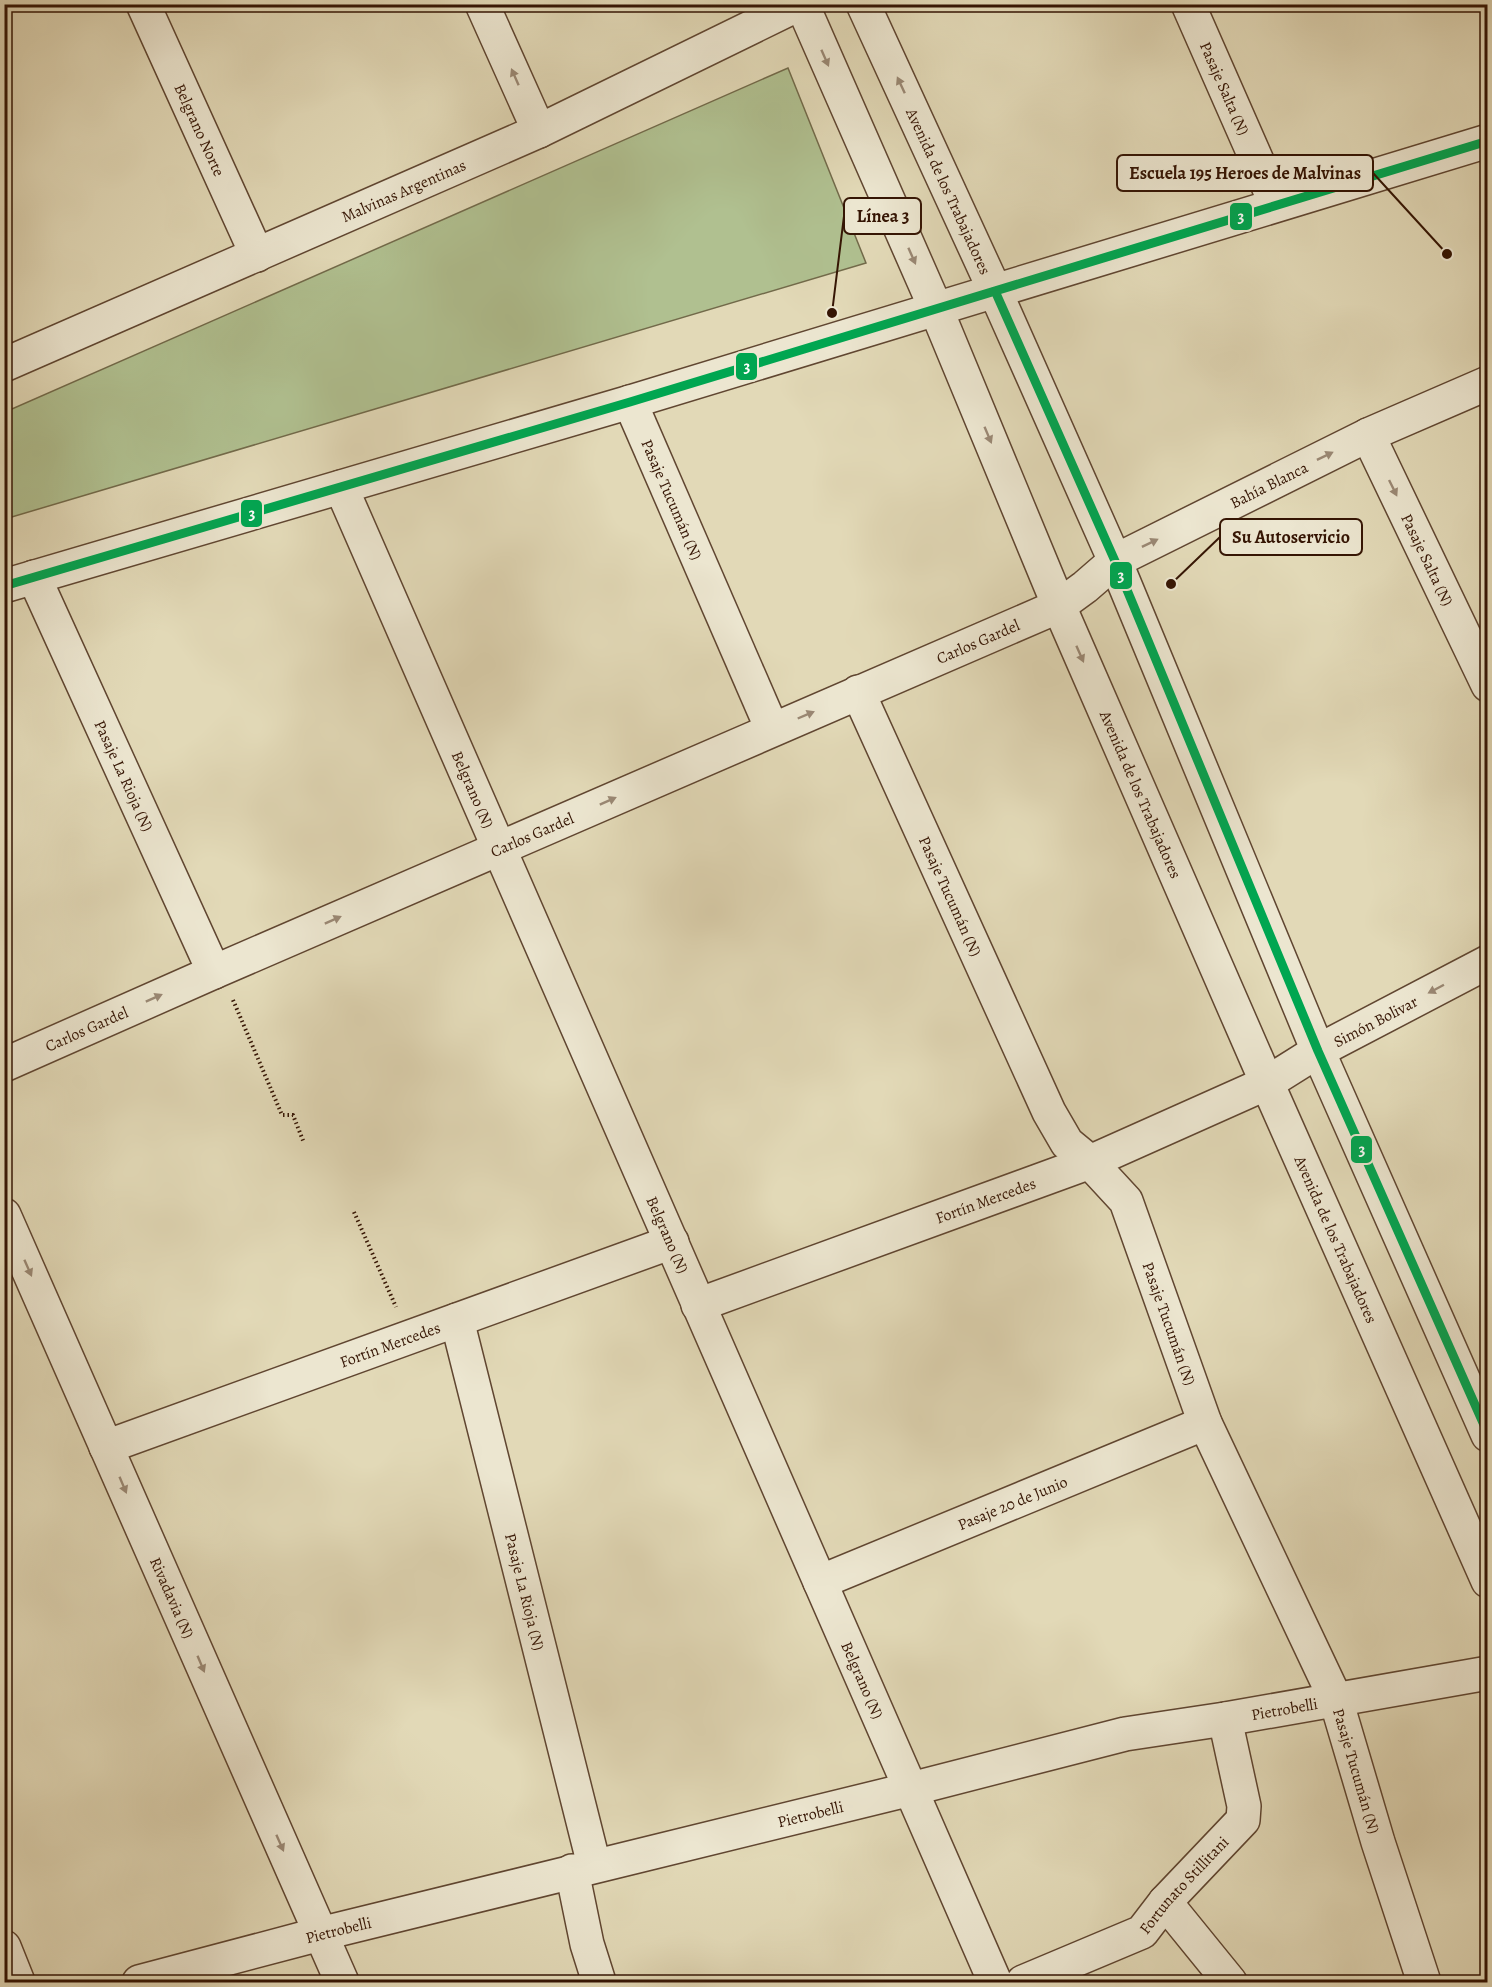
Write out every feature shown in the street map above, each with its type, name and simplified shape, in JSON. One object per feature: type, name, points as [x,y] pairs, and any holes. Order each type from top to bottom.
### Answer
[{"type":"street","name":"Belgrano Norte","points":[[143,4],[257,255]]},
{"type":"street","points":[[482,4],[539,130]]},
{"type":"street","name":"Malvinas Argentinas","points":[[4,365],[539,130],[800,4]]},
{"type":"street","name":"Avenida de los Trabajadores","points":[[800,4],[936,309],[1059,606],[1267,1083],[1488,1581]]},
{"type":"street","name":"Avenida de los Trabajadores","points":[[863,4],[995,291],[1114,561],[1318,1051],[1488,1435]]},
{"type":"street","name":"Pasaje Salta (N)","points":[[1188,4],[1276,204]]},
{"type":"street","points":[[19,581],[630,402],[1488,141]]},
{"type":"street","name":"Bahía Blanca","points":[[1059,606],[1114,561],[1368,435],[1488,383]]},
{"type":"street","name":"Pasaje Tucumán (N)","points":[[630,402],[772,729]]},
{"type":"street","name":"Pasaje Salta (N)","points":[[1368,435],[1488,685]]},
{"type":"street","name":"Belgrano (N)","points":[[341,487],[995,1983]]},
{"type":"street","name":"Pasaje La Rioja (N)","points":[[19,581],[218,970]]},
{"type":"street","name":"Carlos Gardel","points":[[4,1065],[1059,606]]},
{"type":"street","name":"Pasaje Tucumán (N)","points":[[858,692],[1049,1112],[1067,1143],[1090,1162],[1126,1201],[1205,1423],[1336,1700],[1378,1842],[1424,1983]]},
{"type":"street","name":"Simón Bolivar","points":[[1267,1083],[1318,1051],[1488,962]]},
{"type":"street","name":"Fortín Mercedes","points":[[698,1305],[1090,1162],[1267,1083]]},
{"type":"street","name":"Rivadavia (N)","points":[[4,1215],[342,1983]]},
{"type":"street","name":"Fortín Mercedes","points":[[106,1447],[672,1242]]},
{"type":"street","name":"Pasaje La Rioja (N)","points":[[457,1320],[583,1868],[587,1944],[599,1983]]},
{"type":"street","name":"Pasaje 20 de Junio","points":[[820,1582],[1205,1423]]},
{"type":"street","name":"Pietrobelli","points":[[139,1983],[320,1934],[1125,1734],[1225,1719],[1488,1672]]},
{"type":"street","name":"Fortunato Stillitani","points":[[1023,1983],[1142,1932],[1165,1902],[1243,1820],[1244,1806],[1225,1719]]},
{"type":"street","points":[[1165,1902],[1230,1983]]},
{"type":"street","points":[[4,1947],[18,1983]]},
{"type":"path","points":[[218,970],[282,1115],[293,1115],[304,1143]]},
{"type":"path","points":[[354,1212],[410,1337]]},
{"type":"green space","points":[[788,68],[866,263],[5,519],[5,412]]},
{"type":"transit line","name":"3","points":[[4,586],[630,402],[1488,141]]},
{"type":"transit line","name":"3","points":[[995,291],[1115,561],[1318,1051],[1488,1434]]},
{"type":"place","name":"Escuela 195 Heroes de Malvinas","points":[[1447,254]]},
{"type":"place","name":"Línea 3","points":[[832,313]]},
{"type":"place","name":"Su Autoservicio","points":[[1171,584]]}]
